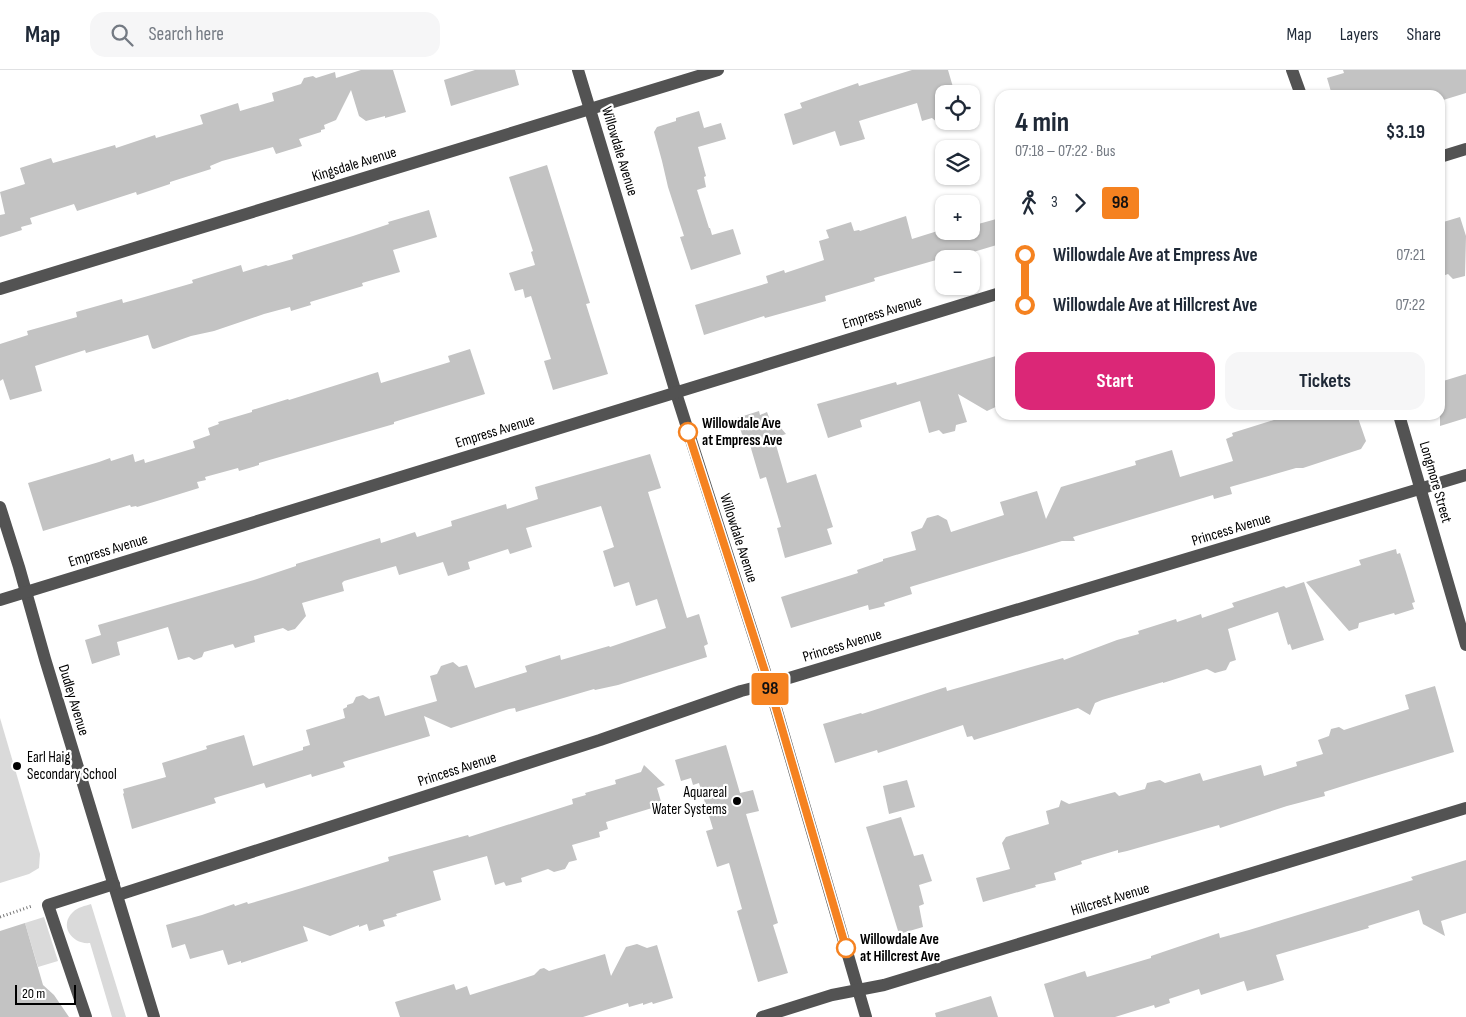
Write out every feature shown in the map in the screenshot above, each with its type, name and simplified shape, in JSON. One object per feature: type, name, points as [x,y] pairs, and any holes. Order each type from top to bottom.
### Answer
[{"type":"street","name":"Willowdale Avenue","points":[[578,70],[676,393],[769,684],[866,1017]]},
{"type":"street","name":"Kingsdale Avenue","points":[[0,289],[718,70]]},
{"type":"street","points":[[1292,70],[1299,90]]},
{"type":"street","points":[[1445,155],[1466,149]]},
{"type":"street","name":"Empress Avenue","points":[[0,600],[995,295]]},
{"type":"street","name":"Longmore Street","points":[[1400,420],[1466,645]]},
{"type":"street","name":"Princess Avenue","points":[[86,1017],[48,905],[116,889],[600,740],[741,691],[1466,475]]},
{"type":"street","name":"Dudley Avenue","points":[[0,507],[154,1017]]},
{"type":"street","name":"Hillcrest Avenue","points":[[762,1017],[832,995],[884,985],[1466,808]]},
{"type":"shaded area","points":[[0,718],[40,854],[39,868],[29,874],[0,883]]},
{"type":"shaded area","points":[[91,904],[126,1017],[112,1017],[90,943],[84,943],[73,938],[67,928],[69,917],[73,912]]},
{"type":"shaded area","points":[[44,917],[58,961],[38,967],[25,923]]},
{"type":"building","points":[[361,70],[393,70],[406,112],[366,121],[359,116],[351,90],[336,120],[324,125],[325,129],[321,130],[321,132],[299,139],[302,146],[276,154],[273,147],[222,161],[210,166],[211,169],[170,182],[170,184],[137,195],[136,192],[77,211],[74,204],[30,218],[32,224],[21,227],[22,230],[0,237],[0,215],[5,214],[0,192],[25,184],[20,168],[51,158],[53,163],[115,145],[116,148],[155,135],[156,138],[203,124],[200,115],[238,103],[240,111],[274,101],[272,93],[301,84],[304,78],[313,76],[316,78],[335,72],[336,78]]},
{"type":"building","points":[[475,70],[515,70],[519,85],[451,106],[444,80]]},
{"type":"building","points":[[912,70],[948,70],[952,85],[935,85],[935,120],[932,118],[922,121],[917,103],[859,121],[865,139],[840,146],[835,131],[793,145],[784,114],[802,108],[800,103],[858,83],[859,86]]},
{"type":"building","points":[[1343,70],[1466,70],[1466,93],[1445,99],[1445,90],[1331,90],[1327,78],[1344,73]]},
{"type":"building","points":[[699,111],[704,128],[721,123],[726,139],[698,147],[706,176],[704,177],[706,187],[697,190],[712,235],[733,229],[741,254],[691,270],[680,237],[684,236],[668,187],[654,132],[657,127],[676,121],[676,118]]},
{"type":"building","points":[[547,165],[590,303],[586,304],[608,374],[553,390],[544,361],[551,359],[531,296],[525,298],[523,289],[515,291],[509,273],[535,265],[531,252],[533,251],[509,177]]},
{"type":"building","points":[[429,210],[437,237],[393,250],[400,272],[362,283],[363,286],[310,302],[311,305],[291,311],[290,307],[264,314],[154,349],[148,335],[86,353],[85,350],[35,366],[42,391],[10,400],[3,379],[0,381],[0,344],[28,335],[27,331],[77,317],[76,312],[122,299],[123,303],[134,300],[193,283],[192,280],[241,265],[243,272],[293,259],[292,255]]},
{"type":"building","points":[[906,216],[912,239],[935,232],[935,240],[980,240],[980,224],[995,219],[995,246],[980,250],[935,250],[935,260],[874,278],[875,281],[825,296],[826,301],[765,318],[764,316],[704,335],[695,305],[768,283],[766,276],[784,270],[785,273],[824,260],[819,241],[829,238],[826,230],[851,222],[854,231]]},
{"type":"building","points":[[1460,217],[1466,236],[1465,276],[1453,279],[1448,274],[1445,275],[1445,222]]},
{"type":"building","points":[[470,349],[485,394],[394,422],[394,424],[259,463],[259,465],[239,471],[238,468],[205,477],[206,480],[197,482],[199,488],[137,507],[131,507],[130,505],[43,531],[28,483],[110,458],[111,461],[133,454],[135,462],[144,459],[145,463],[195,448],[193,441],[210,435],[208,428],[219,424],[218,422],[378,372],[381,383],[450,362],[448,356]]},
{"type":"building","points":[[995,356],[995,407],[987,411],[958,394],[967,422],[956,425],[955,431],[943,434],[939,430],[929,433],[920,401],[860,420],[862,427],[828,438],[817,404],[896,382],[897,385]]},
{"type":"building","points":[[1466,374],[1466,418],[1440,426],[1440,420],[1445,420],[1445,380]]},
{"type":"building","points":[[759,411],[760,415],[767,412],[770,420],[775,421],[786,434],[774,438],[787,483],[816,474],[833,527],[827,529],[832,544],[785,558],[777,528],[781,527],[766,477],[760,479],[750,445],[748,440],[744,441],[737,418]]},
{"type":"building","points":[[1274,420],[1359,420],[1366,441],[1361,449],[1303,468],[1296,468],[1230,487],[1232,494],[1214,499],[1213,495],[1073,537],[1075,541],[1062,541],[910,587],[912,594],[884,603],[885,606],[869,610],[868,605],[791,628],[781,597],[858,573],[857,570],[883,561],[883,559],[916,550],[911,532],[922,528],[927,518],[938,515],[947,520],[951,532],[1004,515],[1000,502],[1037,491],[1046,519],[1061,487],[1136,465],[1135,461],[1172,450],[1180,477],[1233,461],[1226,439],[1233,436],[1232,433]]},
{"type":"building","points":[[650,454],[661,488],[648,492],[687,618],[699,614],[708,644],[704,646],[707,657],[618,685],[594,689],[516,712],[515,708],[509,709],[451,728],[424,716],[430,736],[343,762],[345,767],[312,777],[311,774],[266,788],[264,783],[214,798],[216,803],[132,829],[123,789],[166,777],[162,763],[207,749],[206,746],[244,735],[253,766],[303,750],[303,747],[310,745],[306,730],[345,718],[343,709],[353,703],[356,697],[363,695],[369,699],[379,696],[385,716],[437,701],[430,676],[437,674],[441,666],[453,662],[459,667],[467,665],[475,688],[527,672],[525,666],[560,655],[561,660],[610,647],[666,628],[657,599],[636,606],[629,582],[614,587],[603,551],[614,547],[601,506],[526,528],[532,547],[510,554],[508,549],[468,562],[470,569],[448,576],[443,562],[399,575],[396,566],[344,581],[342,583],[344,591],[302,603],[306,616],[295,629],[288,631],[283,628],[254,636],[255,642],[235,648],[233,644],[204,652],[202,657],[194,660],[189,657],[178,660],[168,627],[117,642],[120,655],[92,664],[85,640],[101,635],[98,625],[254,580],[296,566],[296,564],[380,538],[381,543],[415,532],[417,537],[452,526],[451,521],[506,504],[507,509],[538,499],[535,487]]},
{"type":"building","points":[[1396,549],[1397,554],[1400,553],[1415,602],[1412,603],[1414,609],[1359,623],[1358,628],[1349,631],[1306,582],[1361,565],[1359,560]]},
{"type":"building","points":[[1304,582],[1324,640],[1292,650],[1290,644],[1288,645],[1278,612],[1228,629],[1236,660],[1230,662],[1226,670],[1215,673],[1207,669],[1102,700],[1095,703],[1090,715],[1078,708],[974,740],[972,736],[967,737],[963,725],[878,753],[877,750],[835,763],[823,724],[862,714],[946,687],[947,691],[1063,658],[1064,660],[1117,640],[1139,634],[1138,631],[1176,619],[1177,622],[1201,614],[1202,618],[1234,607],[1232,603],[1284,586],[1286,588]]},
{"type":"building","points":[[1435,686],[1454,752],[1324,792],[1325,796],[1287,806],[1220,828],[1219,825],[1127,851],[1118,853],[1118,850],[1081,861],[1082,864],[1054,873],[1056,880],[983,902],[976,878],[1010,869],[1002,843],[1006,837],[1049,824],[1046,811],[1059,807],[1061,800],[1069,804],[1115,792],[1119,796],[1145,789],[1147,783],[1160,780],[1165,783],[1200,773],[1203,781],[1261,765],[1264,776],[1297,766],[1296,762],[1323,754],[1318,740],[1329,736],[1331,729],[1339,727],[1344,730],[1409,709],[1405,695]]},
{"type":"building","points":[[726,745],[740,793],[753,790],[759,811],[746,814],[778,923],[773,925],[788,973],[758,982],[737,911],[742,909],[729,863],[717,867],[706,831],[713,829],[699,783],[693,785],[691,778],[681,781],[675,760]]},
{"type":"building","points":[[644,765],[665,785],[657,788],[662,805],[606,822],[608,829],[599,832],[600,837],[572,845],[577,860],[569,862],[565,869],[554,872],[548,869],[521,878],[522,882],[506,886],[504,882],[495,885],[487,856],[433,871],[441,900],[396,914],[397,916],[383,920],[385,926],[369,931],[367,924],[359,927],[359,925],[330,936],[303,926],[308,941],[241,963],[241,961],[228,965],[223,950],[190,959],[185,944],[172,948],[166,925],[234,904],[235,906],[247,902],[248,904],[292,891],[389,861],[388,857],[468,835],[469,837],[573,804],[572,799],[616,784],[615,780],[641,772]]},
{"type":"building","points":[[907,780],[915,807],[889,814],[883,786]]},
{"type":"building","points":[[901,817],[914,856],[923,854],[932,881],[919,885],[924,904],[919,906],[923,927],[899,934],[866,827]]},
{"type":"building","points":[[1466,860],[1466,913],[1441,921],[1445,936],[1423,924],[1419,910],[1368,926],[1369,928],[1276,955],[1284,980],[1268,985],[1247,991],[1244,981],[1201,995],[1199,989],[1169,999],[1170,1003],[1155,1008],[1154,1005],[1115,1017],[1054,1017],[1044,984],[1085,971],[1087,977],[1151,958],[1151,956],[1219,933],[1220,938],[1249,930],[1413,880],[1411,877]]},
{"type":"building","points":[[25,923],[43,985],[54,995],[69,1017],[0,1017],[0,931]]},
{"type":"building","points":[[637,944],[647,948],[657,945],[673,998],[653,1004],[652,1002],[643,1005],[643,1003],[629,1007],[628,1003],[583,1017],[400,1017],[395,1002],[454,984],[456,990],[467,986],[470,995],[534,975],[540,969],[544,968],[549,971],[605,954],[611,976],[626,947]]},
{"type":"building","points":[[991,996],[998,1017],[936,1017],[935,1013]]},
{"type":"bus line","name":"98","points":[[688,432],[769,684],[846,948]]},
{"type":"place","name":"Willowdale Ave at Empress Ave","points":[[688,432]]},
{"type":"place","name":"Earl Haig Secondary School","points":[[17,766]]},
{"type":"place","name":"Aquareal Water Systems","points":[[737,801]]},
{"type":"place","name":"Willowdale Ave at Hillcrest Ave","points":[[846,948]]}]
